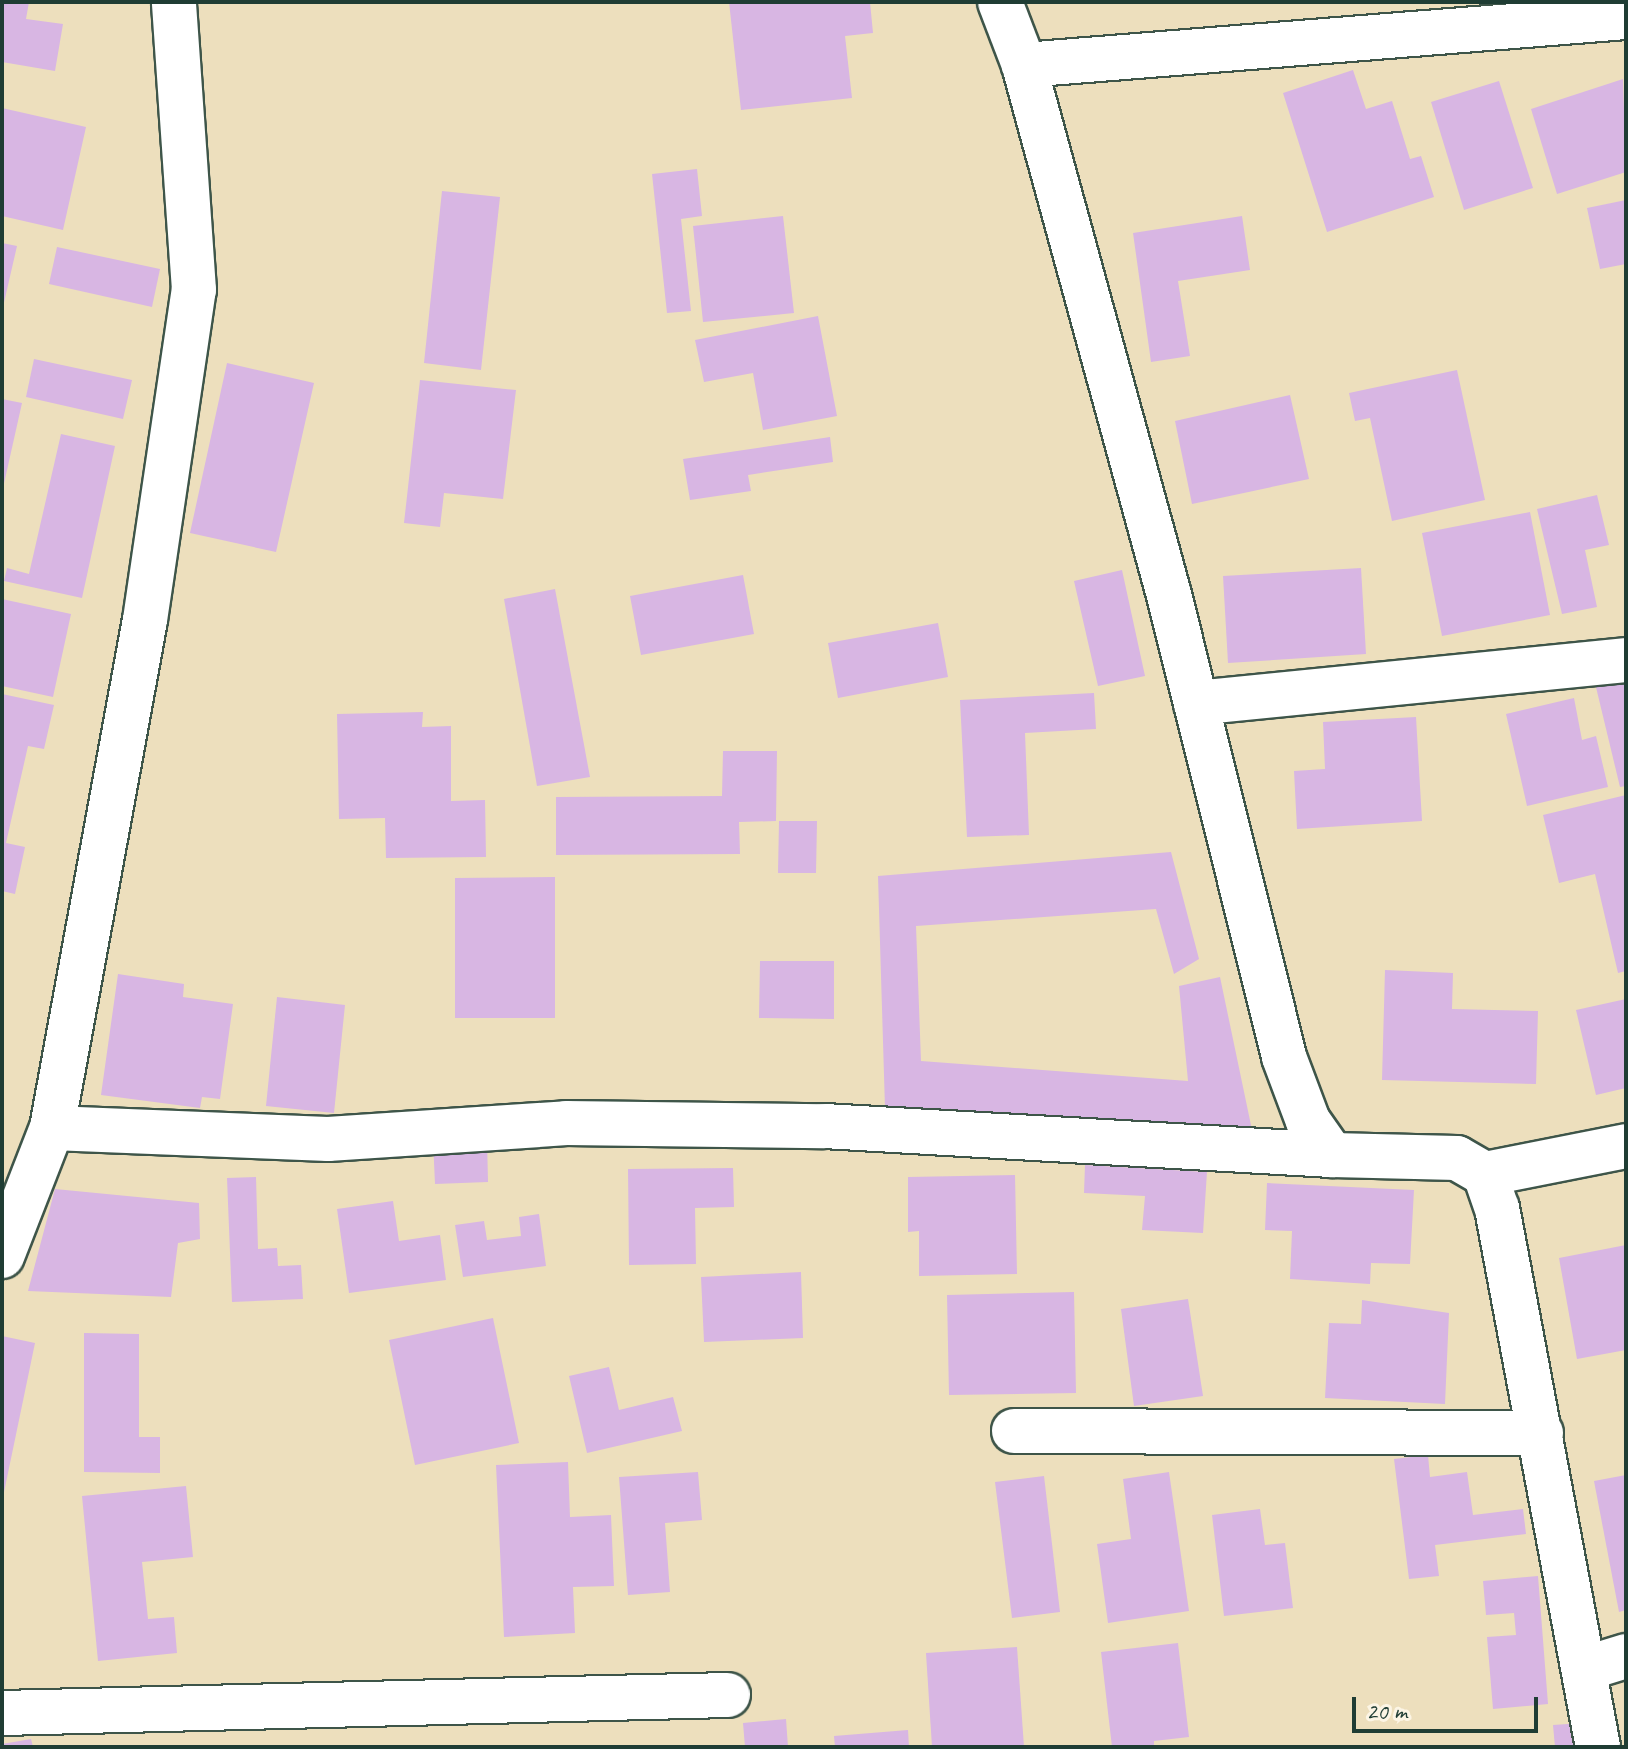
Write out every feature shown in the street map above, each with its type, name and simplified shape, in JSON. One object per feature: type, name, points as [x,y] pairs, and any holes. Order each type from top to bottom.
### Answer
[{"type":"street","points":[[2,1256],[52,1128],[145,620],[194,290],[174,2]]},
{"type":"street","points":[[1000,2],[1024,65],[1196,703],[1284,1057],[1308,1121],[1332,1155]]},
{"type":"street","points":[[1024,65],[1626,17]]},
{"type":"street","points":[[1196,703],[1626,660]]},
{"type":"street","points":[[52,1128],[328,1139],[566,1123],[824,1126],[1332,1155],[1457,1158],[1485,1174],[1626,1146]]},
{"type":"street","points":[[1485,1174],[1541,1433],[1606,1662],[1598,1747]]},
{"type":"street","points":[[1014,1431],[1541,1433]]},
{"type":"street","points":[[2,1713],[728,1695]]},
{"type":"building","points":[[2,2],[29,2],[26,19],[63,24],[55,71],[2,62]]},
{"type":"building","points":[[729,2],[870,2],[873,33],[845,36],[852,98],[741,110]]},
{"type":"building","points":[[1353,70],[1366,109],[1392,101],[1410,159],[1421,156],[1434,197],[1327,232],[1283,93]]},
{"type":"building","points":[[1623,79],[1626,172],[1557,194],[1531,109]]},
{"type":"building","points":[[1499,81],[1533,188],[1464,210],[1431,102]]},
{"type":"building","points":[[2,108],[86,127],[63,230],[2,216]]},
{"type":"building","points":[[697,169],[702,216],[681,219],[691,311],[667,313],[652,174]]},
{"type":"building","points":[[442,191],[500,197],[481,370],[424,363]]},
{"type":"building","points":[[1626,200],[1626,264],[1600,269],[1587,208]]},
{"type":"building","points":[[783,216],[794,313],[703,322],[693,226]]},
{"type":"building","points":[[1242,216],[1250,270],[1178,281],[1190,356],[1151,362],[1133,233]]},
{"type":"building","points":[[2,243],[17,246],[3,307],[2,307]]},
{"type":"building","points":[[57,247],[160,269],[152,307],[49,284]]},
{"type":"building","points":[[818,316],[837,416],[763,430],[753,373],[704,382],[695,340]]},
{"type":"building","points":[[34,359],[132,380],[123,419],[26,397]]},
{"type":"building","points":[[227,363],[314,383],[276,552],[190,533]]},
{"type":"building","points":[[1457,370],[1485,500],[1392,521],[1370,418],[1355,421],[1349,393]]},
{"type":"building","points":[[420,380],[516,390],[503,499],[444,493],[440,527],[404,523]]},
{"type":"building","points":[[1290,395],[1309,479],[1192,504],[1175,421]]},
{"type":"building","points":[[2,399],[22,403],[3,488],[2,487]]},
{"type":"building","points":[[61,434],[115,446],[82,598],[4,581],[7,568],[29,574]]},
{"type":"building","points":[[830,437],[833,462],[748,475],[751,491],[690,500],[683,459]]},
{"type":"building","points":[[1597,495],[1609,545],[1585,550],[1597,607],[1562,614],[1537,509]]},
{"type":"building","points":[[1530,512],[1550,615],[1442,636],[1422,533]]},
{"type":"building","points":[[1361,568],[1366,654],[1228,663],[1223,576]]},
{"type":"building","points":[[1122,570],[1145,676],[1098,686],[1074,581]]},
{"type":"building","points":[[743,575],[754,634],[641,655],[630,596]]},
{"type":"building","points":[[555,589],[590,777],[537,786],[504,599]]},
{"type":"building","points":[[2,599],[71,614],[53,697],[2,686]]},
{"type":"building","points":[[938,623],[948,677],[838,698],[828,643]]},
{"type":"building","points":[[1626,678],[1626,786],[1620,787],[1595,683]]},
{"type":"building","points":[[1094,693],[1096,729],[1025,733],[1029,835],[967,837],[960,700]]},
{"type":"building","points":[[2,694],[54,705],[44,749],[28,746],[6,843],[25,847],[15,894],[2,891]]},
{"type":"building","points":[[1574,698],[1582,740],[1596,736],[1608,787],[1527,806],[1506,714]]},
{"type":"building","points":[[423,712],[422,727],[451,726],[451,801],[485,800],[486,857],[386,858],[385,818],[339,819],[337,714]]},
{"type":"building","points":[[1416,717],[1422,821],[1297,829],[1294,771],[1325,769],[1323,722]]},
{"type":"building","points":[[723,751],[777,751],[776,821],[739,822],[740,854],[556,855],[556,797],[722,796]]},
{"type":"building","points":[[1626,795],[1626,971],[1618,973],[1595,874],[1559,883],[1543,815]]},
{"type":"building","points":[[779,821],[817,821],[816,873],[778,873]]},
{"type":"building","points":[[1171,852],[1199,959],[1174,974],[1156,909],[916,926],[921,1061],[1188,1081],[1179,986],[1220,977],[1252,1130],[885,1108],[878,876]]},
{"type":"building","points":[[555,877],[555,1018],[455,1018],[455,878]]},
{"type":"building","points":[[760,961],[834,961],[834,1019],[759,1018]]},
{"type":"building","points":[[1385,970],[1453,973],[1452,1009],[1538,1011],[1536,1084],[1382,1080]]},
{"type":"building","points":[[118,974],[184,984],[183,997],[233,1004],[220,1099],[202,1097],[200,1108],[101,1095]]},
{"type":"building","points":[[277,997],[345,1005],[334,1113],[266,1106]]},
{"type":"building","points":[[1626,999],[1626,1088],[1596,1095],[1576,1010]]},
{"type":"building","points":[[487,1139],[488,1182],[435,1184],[433,1140]]},
{"type":"building","points":[[1085,1165],[1207,1172],[1203,1233],[1142,1230],[1145,1196],[1084,1193]]},
{"type":"building","points":[[733,1168],[734,1207],[695,1208],[696,1264],[629,1265],[628,1169]]},
{"type":"building","points":[[1015,1175],[1017,1274],[919,1276],[919,1231],[908,1232],[908,1177]]},
{"type":"building","points":[[256,1177],[258,1249],[277,1248],[278,1266],[301,1265],[303,1299],[232,1302],[227,1178]]},
{"type":"building","points":[[1267,1183],[1414,1190],[1410,1264],[1371,1263],[1370,1284],[1290,1279],[1292,1231],[1265,1230]]},
{"type":"building","points":[[55,1189],[199,1203],[200,1239],[178,1243],[171,1297],[28,1291]]},
{"type":"building","points":[[393,1201],[399,1241],[440,1235],[446,1280],[349,1293],[337,1209]]},
{"type":"building","points":[[539,1214],[546,1266],[463,1277],[455,1225],[484,1221],[487,1240],[521,1236],[519,1217]]},
{"type":"building","points":[[1626,1245],[1626,1350],[1577,1359],[1559,1258]]},
{"type":"building","points":[[801,1272],[803,1338],[704,1342],[701,1277]]},
{"type":"building","points":[[1074,1292],[1076,1393],[949,1395],[947,1295]]},
{"type":"building","points":[[1188,1299],[1203,1396],[1134,1406],[1121,1309]]},
{"type":"building","points":[[1362,1300],[1449,1313],[1445,1404],[1325,1398],[1329,1323],[1361,1324]]},
{"type":"building","points":[[493,1318],[519,1443],[415,1465],[389,1340]]},
{"type":"building","points":[[84,1333],[139,1334],[139,1437],[160,1437],[160,1473],[84,1472]]},
{"type":"building","points":[[2,1336],[35,1343],[3,1497],[2,1497]]},
{"type":"building","points":[[609,1367],[619,1410],[673,1397],[682,1431],[587,1453],[569,1376]]},
{"type":"building","points":[[1428,1455],[1430,1477],[1467,1472],[1473,1515],[1523,1509],[1526,1534],[1435,1545],[1439,1576],[1409,1579],[1394,1459]]},
{"type":"building","points":[[568,1462],[570,1517],[611,1515],[614,1586],[573,1587],[575,1633],[504,1637],[496,1465]]},
{"type":"building","points":[[698,1472],[702,1520],[665,1523],[670,1592],[628,1595],[619,1477]]},
{"type":"building","points":[[1169,1472],[1189,1611],[1108,1623],[1097,1544],[1131,1539],[1123,1479]]},
{"type":"building","points":[[1626,1475],[1626,1610],[1619,1612],[1594,1481]]},
{"type":"building","points":[[1044,1476],[1060,1612],[1012,1618],[995,1482]]},
{"type":"building","points":[[186,1486],[193,1557],[142,1562],[148,1619],[174,1617],[177,1653],[98,1661],[82,1496]]},
{"type":"building","points":[[1260,1509],[1265,1545],[1285,1543],[1293,1608],[1224,1616],[1212,1515]]},
{"type":"building","points":[[1538,1576],[1548,1704],[1493,1709],[1487,1637],[1516,1635],[1514,1613],[1486,1615],[1483,1581]]},
{"type":"building","points":[[1178,1643],[1189,1737],[1154,1741],[1154,1747],[1112,1747],[1101,1652]]},
{"type":"building","points":[[1017,1647],[1024,1747],[932,1747],[926,1653]]},
{"type":"building","points":[[786,1719],[788,1747],[745,1747],[743,1723]]},
{"type":"building","points":[[1582,1723],[1584,1747],[1555,1747],[1553,1725]]},
{"type":"building","points":[[908,1730],[909,1747],[835,1747],[834,1736]]},
{"type":"building","points":[[31,1739],[33,1747],[2,1747],[2,1744]]}]
